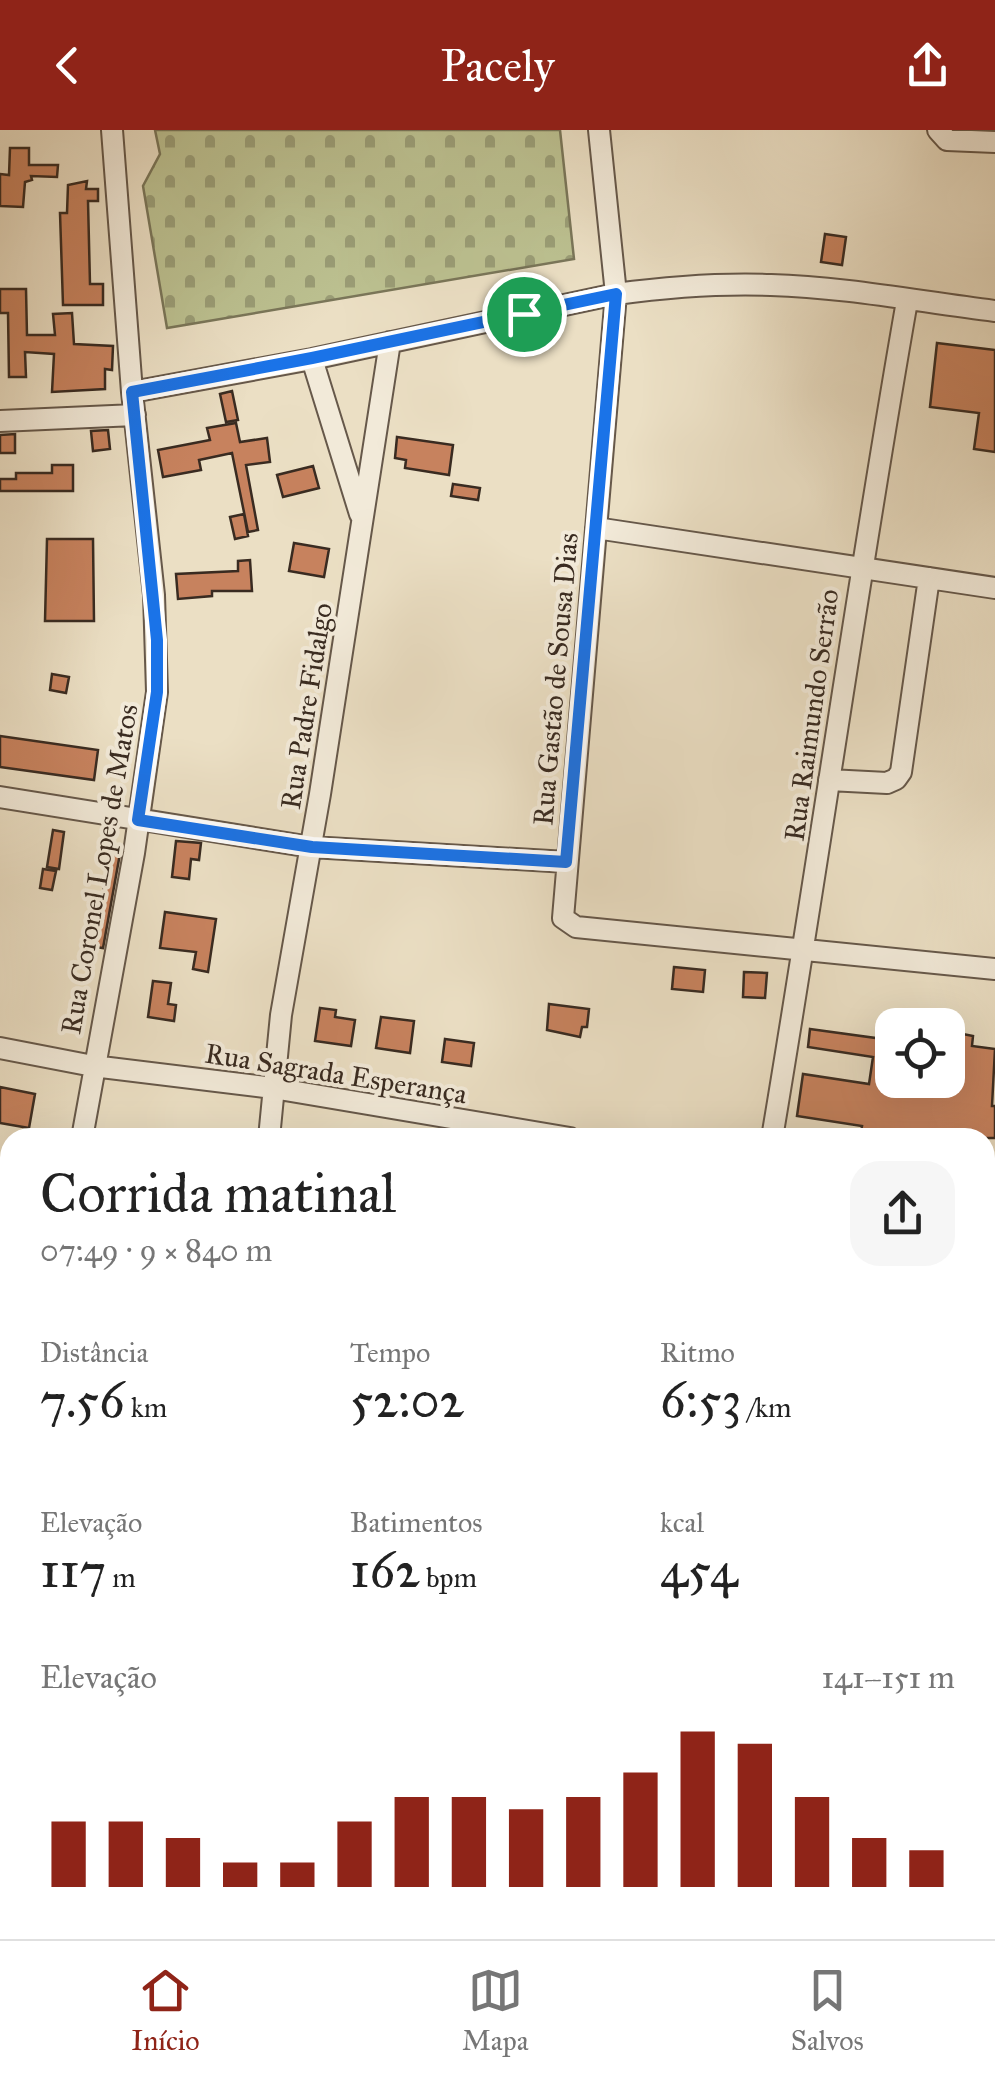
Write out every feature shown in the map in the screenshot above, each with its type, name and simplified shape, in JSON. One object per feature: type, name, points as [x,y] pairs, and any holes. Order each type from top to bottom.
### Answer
[{"type":"street","name":"Rua Coronel Lopes de Matos","points":[[84,1128],[157,692],[157,640],[132,392],[112,130]]},
{"type":"street","name":"Rua Gastão de Sousa Dias","points":[[600,130],[616,294],[563,918],[576,927],[995,969]]},
{"type":"street","points":[[938,130],[947,140],[995,142]]},
{"type":"street","points":[[132,392],[616,294],[708,284],[776,284],[995,311]]},
{"type":"street","name":"Rua Raimundo Serrão","points":[[774,1128],[804,952],[860,567],[907,301]]},
{"type":"street","name":"Rua Padre Fidalgo","points":[[270,1128],[281,1016],[312,847],[390,342]]},
{"type":"street","points":[[312,358],[362,520]]},
{"type":"street","points":[[0,421],[135,415]]},
{"type":"street","points":[[596,528],[995,588]]},
{"type":"street","points":[[829,780],[887,783],[896,780],[900,772],[929,578]]},
{"type":"street","points":[[0,797],[312,847],[566,862]]},
{"type":"street","name":"Rua Sagrada Esperança","points":[[0,1048],[93,1066],[273,1088],[511,1128]]},
{"type":"green space","points":[[155,130],[560,130],[574,259],[167,328],[143,186],[160,154]]},
{"type":"building","points":[[10,148],[29,148],[29,165],[58,165],[57,177],[31,176],[32,180],[25,182],[23,207],[0,206],[0,174],[9,175]]},
{"type":"building","points":[[87,181],[86,189],[98,189],[98,201],[88,201],[90,284],[103,284],[103,305],[63,305],[60,213],[67,213],[68,185]]},
{"type":"building","points":[[825,234],[846,237],[842,265],[821,262]]},
{"type":"building","points":[[0,289],[26,289],[27,335],[55,335],[53,314],[72,313],[74,344],[113,346],[112,370],[105,369],[105,389],[52,392],[54,354],[25,352],[26,377],[9,377],[8,313],[0,313]]},
{"type":"building","points":[[937,343],[995,350],[995,452],[974,449],[979,413],[930,407]]},
{"type":"building","points":[[232,391],[238,420],[226,422],[220,394]]},
{"type":"building","points":[[236,423],[240,442],[267,438],[270,462],[246,465],[258,530],[248,532],[232,453],[199,460],[201,470],[163,477],[158,450],[210,440],[207,428]]},
{"type":"building","points":[[108,430],[110,449],[93,451],[91,431]]},
{"type":"building","points":[[15,434],[15,453],[0,453],[0,435]]},
{"type":"building","points":[[397,437],[453,445],[449,475],[405,468],[406,460],[395,458]]},
{"type":"building","points":[[52,465],[73,465],[73,491],[0,491],[0,479],[16,479],[16,473],[52,473]]},
{"type":"building","points":[[313,466],[319,488],[283,497],[277,475]]},
{"type":"building","points":[[453,484],[480,488],[478,500],[451,496]]},
{"type":"building","points":[[244,514],[248,536],[235,539],[230,517]]},
{"type":"building","points":[[47,539],[93,539],[94,621],[45,621]]},
{"type":"building","points":[[294,543],[329,549],[324,577],[289,571]]},
{"type":"building","points":[[250,560],[252,591],[212,591],[212,596],[178,599],[176,574],[238,571],[238,561]]},
{"type":"building","points":[[52,674],[69,677],[66,693],[50,690]]},
{"type":"building","points":[[0,736],[98,750],[94,780],[0,767]]},
{"type":"building","points":[[53,830],[64,832],[59,869],[47,867]]},
{"type":"building","points":[[176,841],[201,843],[199,860],[191,859],[189,879],[172,877]]},
{"type":"building","points":[[110,847],[121,848],[103,948],[95,947]]},
{"type":"building","points":[[43,869],[56,871],[52,890],[40,888]]},
{"type":"building","points":[[165,912],[216,919],[208,972],[193,969],[196,952],[160,948]]},
{"type":"building","points":[[674,967],[705,970],[703,992],[672,989]]},
{"type":"building","points":[[744,972],[767,973],[765,998],[743,997]]},
{"type":"building","points":[[153,981],[171,983],[168,1004],[176,1005],[174,1021],[148,1017]]},
{"type":"building","points":[[549,1004],[589,1009],[587,1027],[582,1027],[580,1037],[547,1030]]},
{"type":"building","points":[[320,1008],[336,1010],[335,1017],[355,1020],[351,1046],[315,1041]]},
{"type":"building","points":[[381,1017],[414,1021],[410,1053],[376,1048]]},
{"type":"building","points":[[810,1029],[875,1038],[875,1098],[965,1098],[965,1034],[973,1036],[972,1046],[995,1049],[995,1128],[862,1128],[797,1116],[803,1074],[869,1084],[873,1057],[808,1047]]},
{"type":"building","points":[[445,1039],[474,1043],[471,1066],[442,1062]]},
{"type":"building","points":[[0,1087],[35,1094],[29,1128],[0,1123]]},
{"type":"route","points":[[616,294],[566,862],[312,847],[138,820],[157,692],[157,640],[132,392],[524,314],[616,294]]}]
